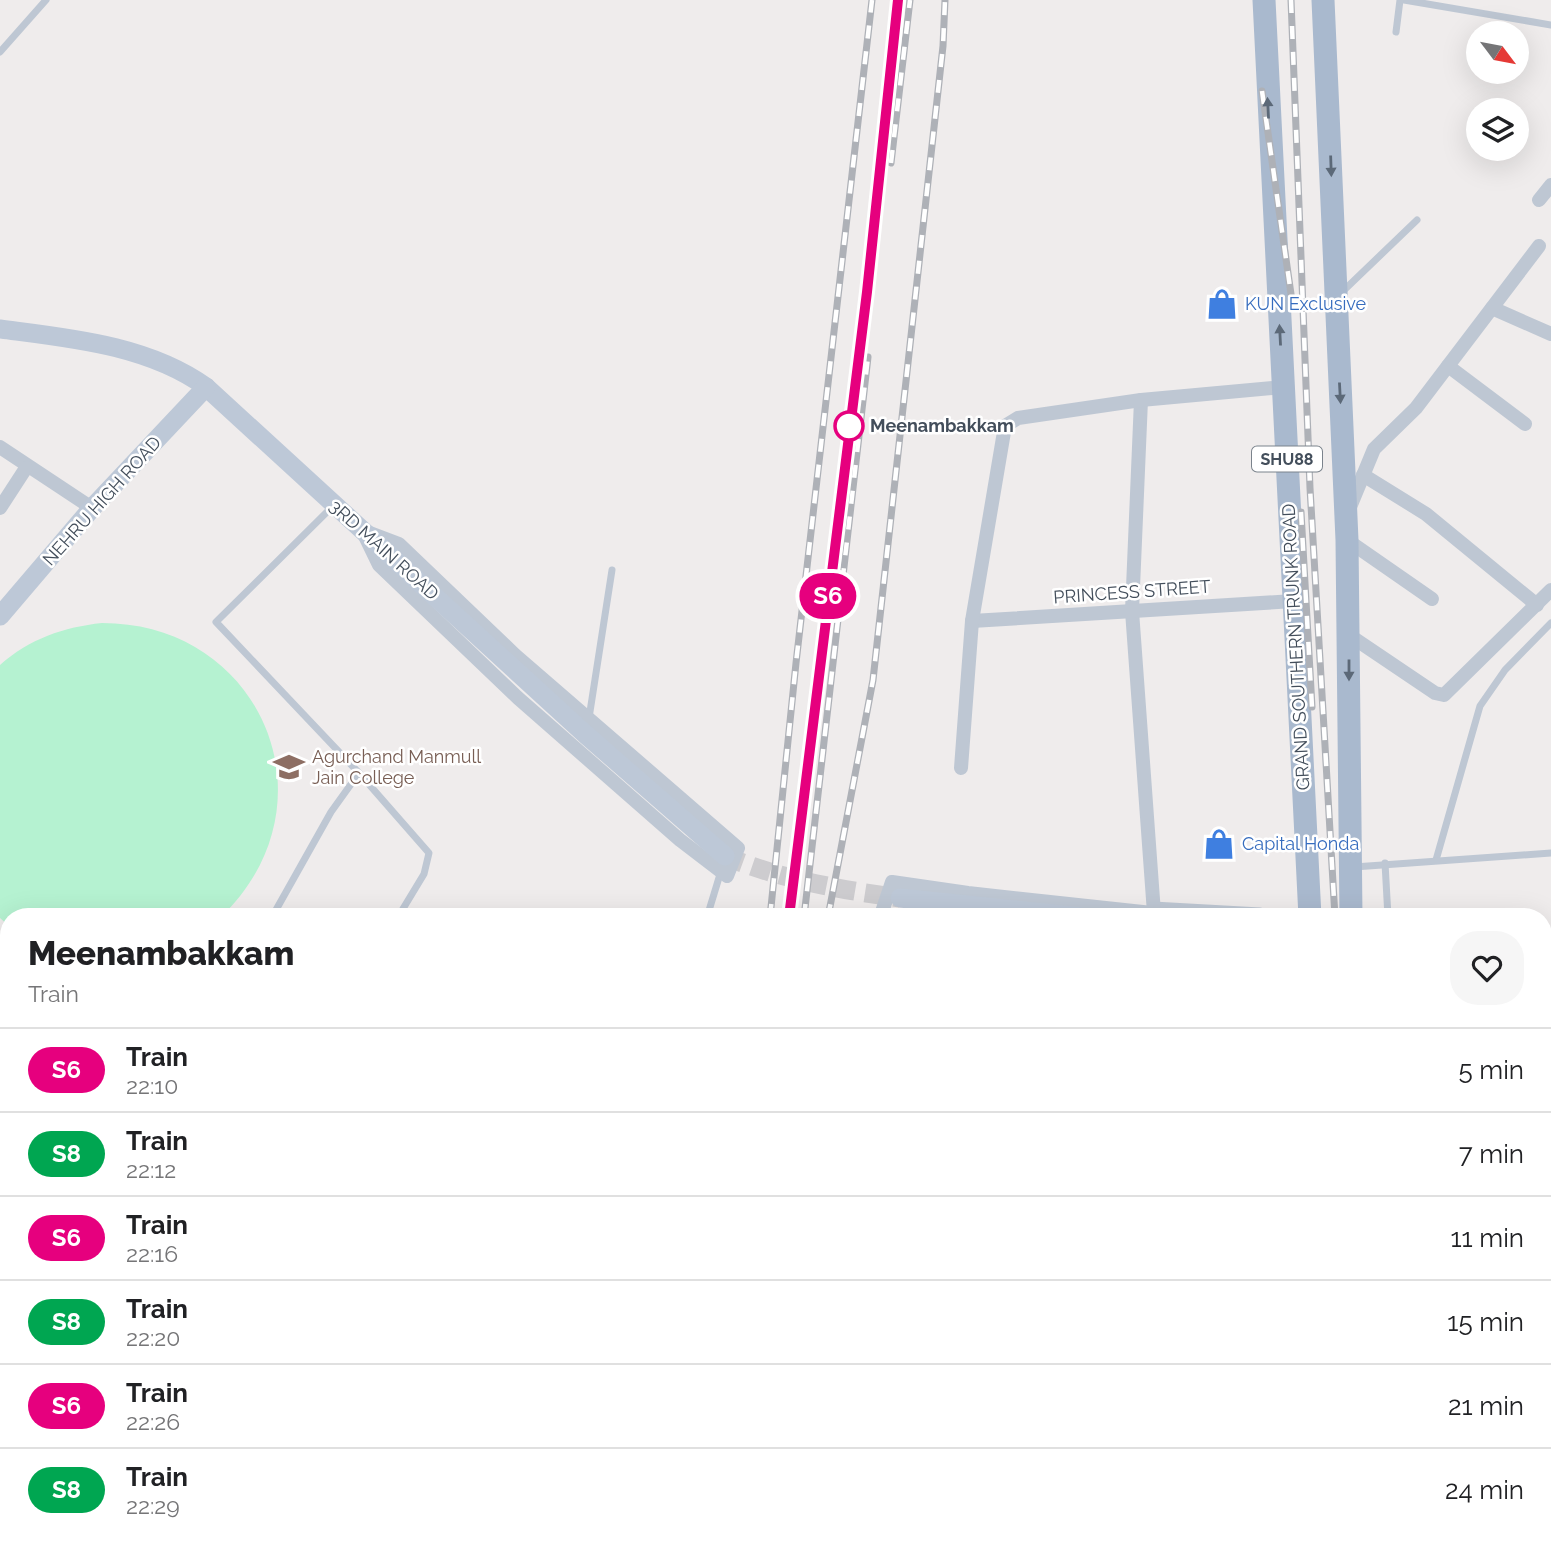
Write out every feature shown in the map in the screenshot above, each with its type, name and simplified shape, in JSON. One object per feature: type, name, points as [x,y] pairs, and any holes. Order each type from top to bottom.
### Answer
[{"type":"main road","name":"GRAND SOUTHERN TRUNK ROAD","points":[[1265,0],[1310,908]]},
{"type":"main road","name":"SHU88","points":[[1324,0],[1335,299],[1348,540],[1351,908]]},
{"type":"street","points":[[1539,200],[1551,185]]},
{"type":"street","points":[[1346,514],[1374,449],[1416,408],[1539,246]]},
{"type":"street","points":[[1492,307],[1551,334]]},
{"type":"street","name":"3RD MAIN ROAD","points":[[0,329],[115,349],[160,362],[191,376],[206,387],[723,864]]},
{"type":"street","points":[[1448,366],[1525,424]]},
{"type":"street","name":"NEHRU HIGH ROAD","points":[[0,616],[92,508],[206,387]]},
{"type":"street","points":[[961,768],[972,621],[1005,426],[1011,419],[1141,400],[1283,387]]},
{"type":"street","points":[[1141,400],[1132,611],[1153,908]]},
{"type":"street","points":[[0,447],[26,468],[92,508]]},
{"type":"street","points":[[0,508],[26,468]]},
{"type":"street","points":[[1363,475],[1426,514],[1537,605]]},
{"type":"street","points":[[362,530],[399,544],[515,655],[738,848],[727,876],[723,864]]},
{"type":"street","points":[[1348,540],[1432,599]]},
{"type":"street","points":[[1349,635],[1435,693],[1444,695],[1551,590]]},
{"type":"street","name":"PRINCESS STREET","points":[[972,621],[1294,601]]},
{"type":"street","points":[[894,894],[968,893],[1141,908]]},
{"type":"street","points":[[883,908],[894,894]]},
{"type":"street","points":[[883,908],[894,894]]},
{"type":"street","points":[[894,894],[1008,908]]},
{"type":"lane","points":[[0,52],[47,0]]},
{"type":"lane","points":[[1396,32],[1402,0],[1551,25]]},
{"type":"lane","points":[[1471,12],[1472,0]]},
{"type":"lane","points":[[1335,299],[1418,220]]},
{"type":"lane","points":[[334,504],[216,622],[359,773],[429,853],[424,874],[403,908]]},
{"type":"lane","points":[[589,719],[612,570]]},
{"type":"lane","points":[[1436,860],[1480,706],[1506,670],[1551,623]]},
{"type":"lane","points":[[277,908],[331,812],[359,773]]},
{"type":"lane","points":[[1350,868],[1385,863],[1551,853]]},
{"type":"lane","points":[[1385,863],[1388,908]]},
{"type":"lane","points":[[710,908],[723,864]]},
{"type":"green space","points":[[102,623],[158,631],[205,653],[241,686],[266,728],[277,775],[274,824],[256,872],[228,908],[0,908],[0,665],[35,641],[74,628]]},
{"type":"tunnel","points":[[725,856],[811,883],[900,898]]},
{"type":"railway","points":[[771,908],[796,663],[872,0]]},
{"type":"railway","points":[[790,908],[867,292],[898,0]]},
{"type":"railway","points":[[891,163],[910,0]]},
{"type":"railway","points":[[830,908],[873,680],[943,46],[945,0]]},
{"type":"railway","points":[[1291,0],[1310,488],[1334,908]]},
{"type":"railway","points":[[1262,91],[1293,308]]},
{"type":"railway","points":[[805,908],[868,357]]},
{"type":"railway","points":[[1301,512],[1312,707]]},
{"type":"train","name":"S6","points":[[790,908],[867,292],[898,0]]},
{"type":"place","name":"KUN Exclusive","points":[[1222,304]]},
{"type":"place","name":"Meenambakkam","points":[[849,426]]},
{"type":"place","name":"Agurchand Manmull Jain College","points":[[289,767]]},
{"type":"place","name":"Capital Honda","points":[[1219,844]]}]
